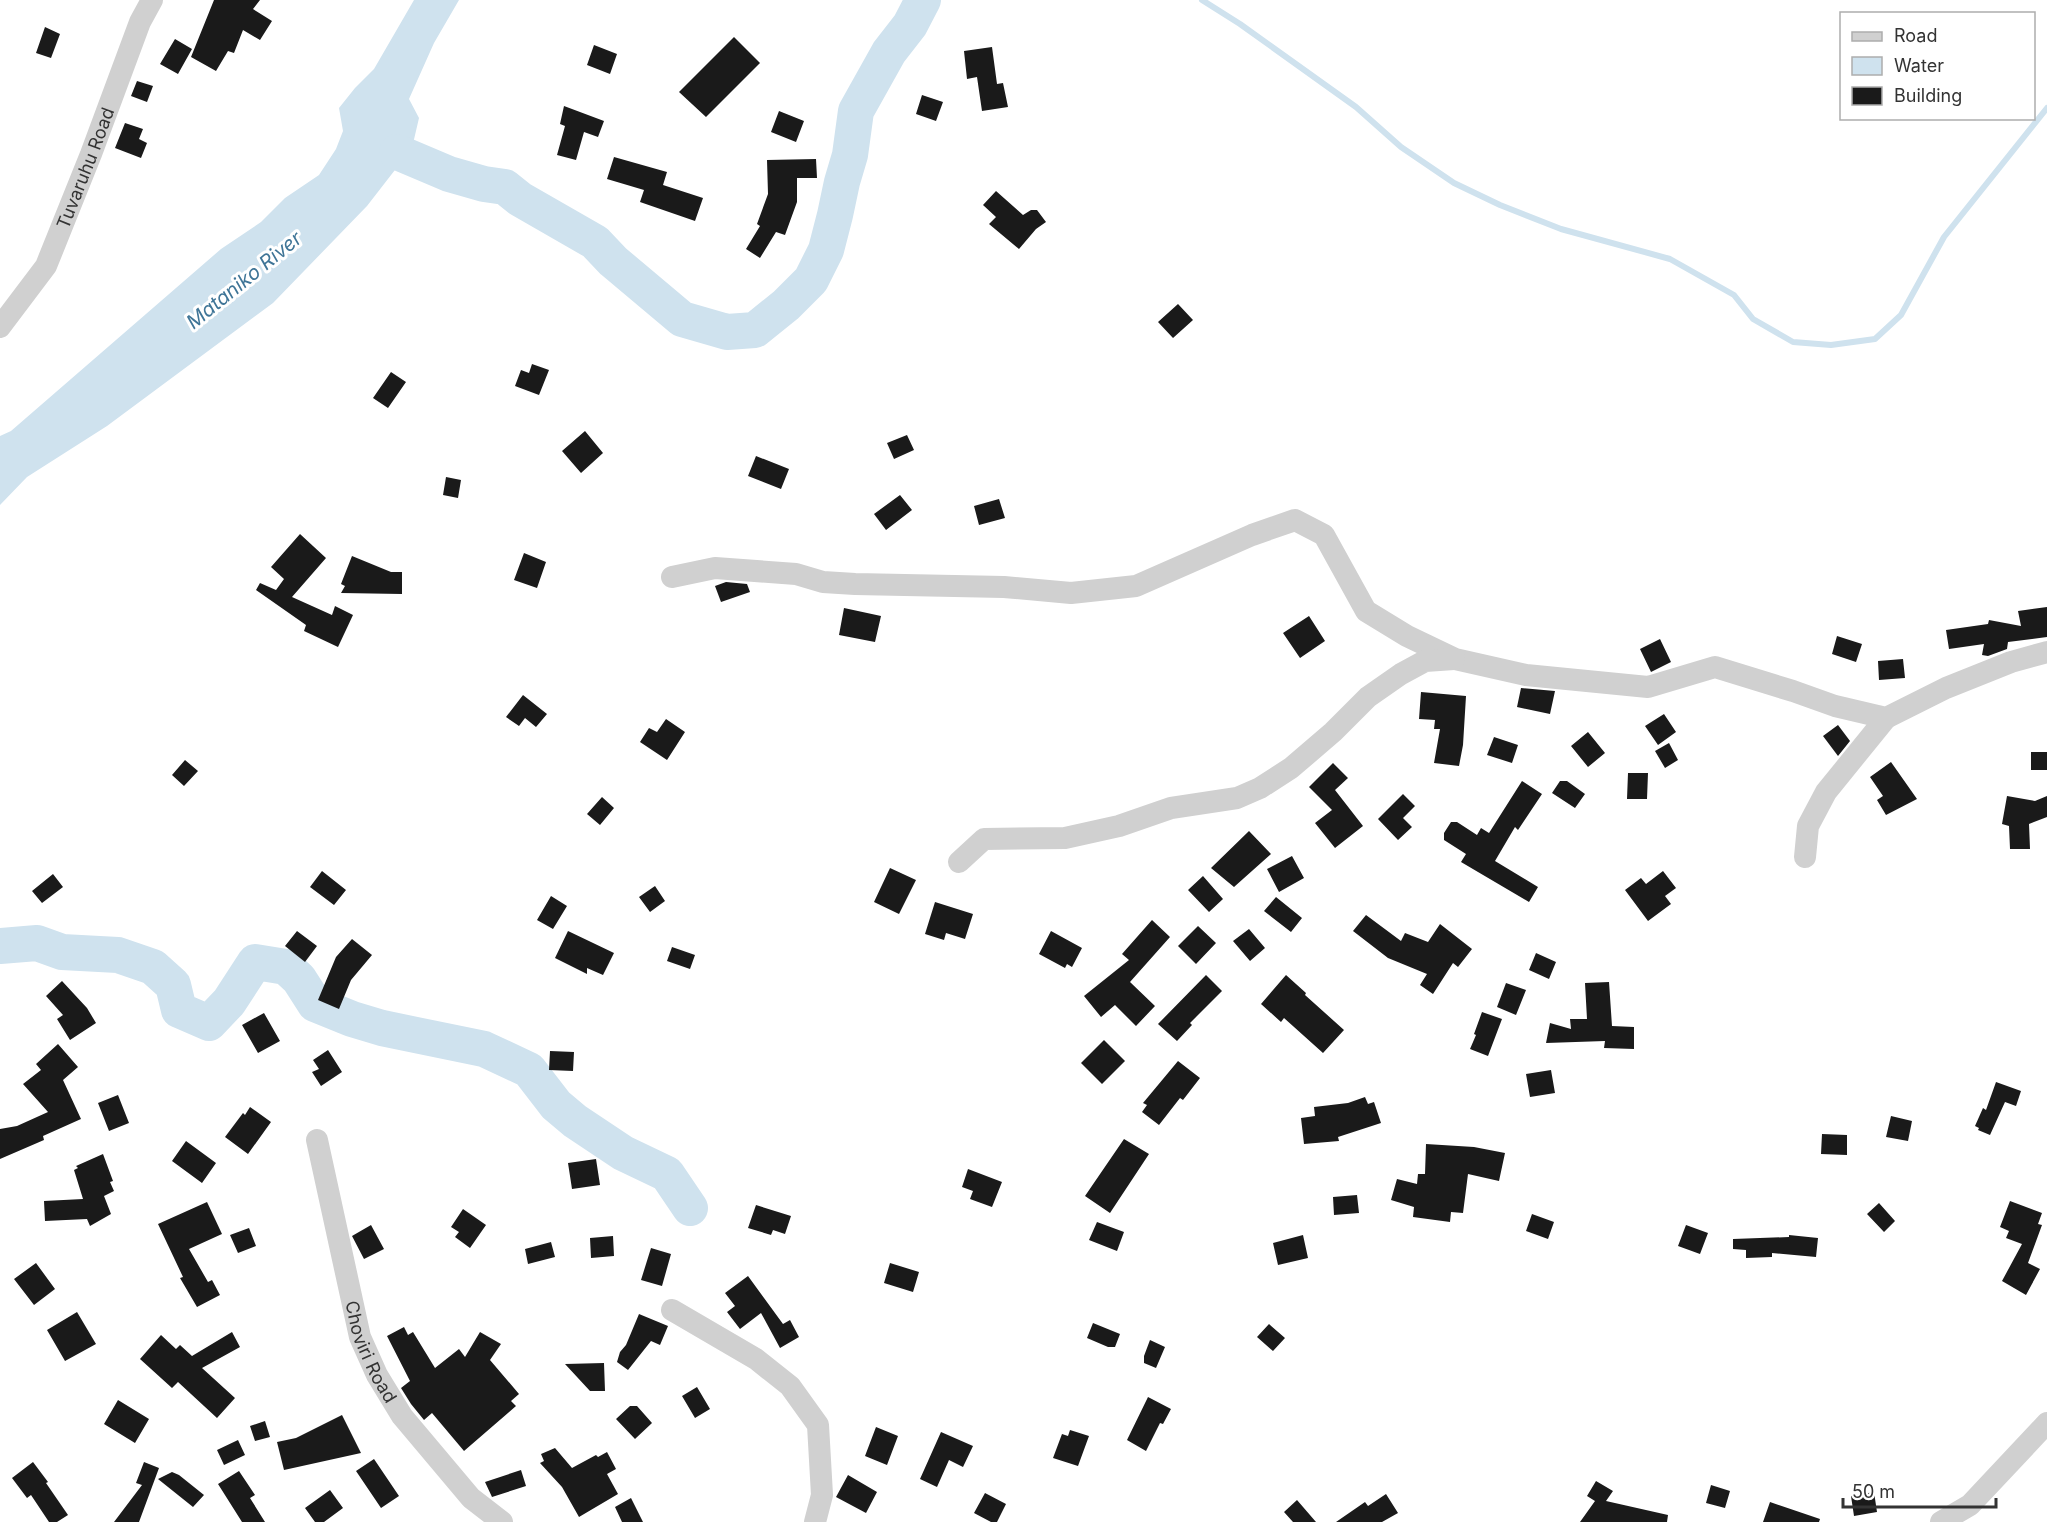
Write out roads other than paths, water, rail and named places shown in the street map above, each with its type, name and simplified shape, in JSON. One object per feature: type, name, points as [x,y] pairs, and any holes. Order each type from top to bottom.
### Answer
[{"type":"street","name":"Tuvaruhu Road","points":[[0,327],[46,266],[140,22],[152,0]]},
{"type":"street","points":[[672,577],[715,568],[796,574],[823,582],[1004,587],[1071,593],[1136,586],[1252,535],[1295,520],[1324,535],[1366,611],[1407,636],[1455,659],[1526,675],[1648,687],[1715,668],[1835,706],[1886,718]]},
{"type":"street","points":[[1805,857],[1808,826],[1826,792],[1886,718],[1946,688],[2011,662],[2047,652]]},
{"type":"street","points":[[959,862],[984,840],[1065,838],[1119,826],[1172,808],[1237,798],[1260,788],[1291,768],[1333,732],[1368,697],[1401,674],[1425,661],[1455,659]]},
{"type":"street","name":"Choviri Road","points":[[317,1140],[360,1337],[377,1376],[402,1416],[471,1498],[502,1522]]},
{"type":"street","points":[[672,1310],[756,1359],[790,1386],[818,1425],[822,1495],[815,1522]]},
{"type":"street","points":[[1941,1522],[1970,1504],[2047,1423]]},
{"type":"water","name":"Mataniko River","points":[[414,0],[459,0],[434,43],[409,99],[419,118],[412,148],[367,206],[273,303],[107,426],[27,477],[0,505],[0,436],[11,431],[221,249],[261,222],[285,198],[319,175],[336,149],[343,131],[339,108],[374,69]]},
{"type":"waterway","points":[[397,152],[449,174],[484,184],[505,187],[520,199],[595,242],[613,261],[682,319],[727,332],[755,330],[786,305],[811,280],[826,250],[850,155],[856,111],[889,52],[910,25],[923,0]]},
{"type":"waterway","points":[[1202,0],[1240,24],[1356,107],[1401,147],[1454,183],[1500,205],[1561,229],[1670,259],[1734,295],[1753,319],[1793,342],[1831,345],[1875,339],[1901,315],[1944,237],[2047,108]]},
{"type":"waterway","points":[[0,946],[37,943],[62,952],[118,955],[153,967],[173,985],[179,1010],[209,1023],[229,1002],[255,962],[286,967],[299,979],[315,1004],[382,1028],[484,1049],[529,1070],[556,1105],[575,1121],[623,1153],[667,1174],[690,1208]]}]
